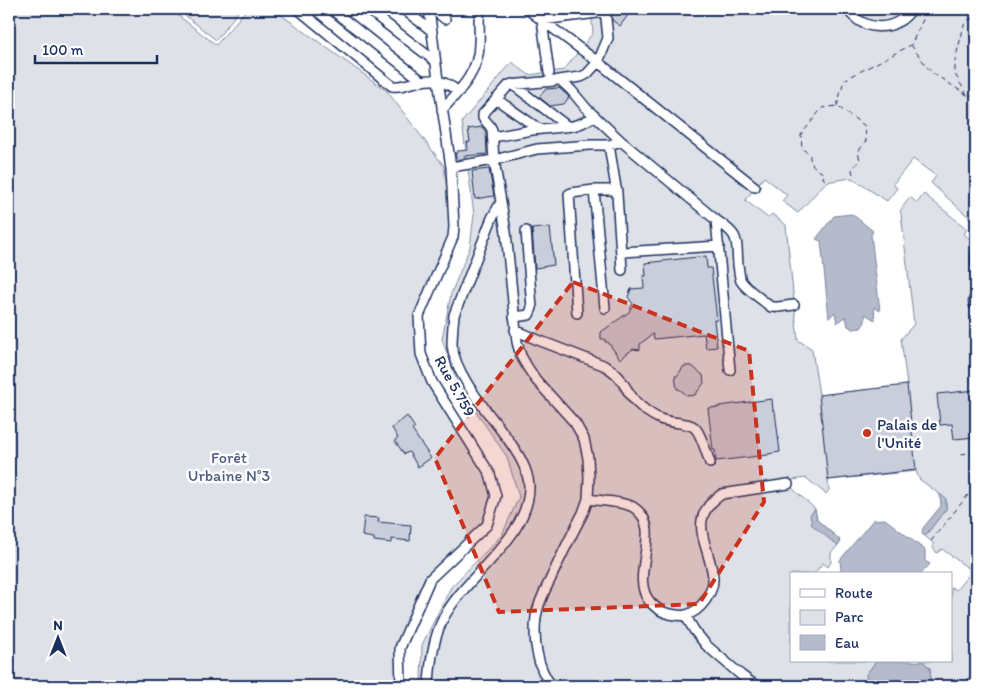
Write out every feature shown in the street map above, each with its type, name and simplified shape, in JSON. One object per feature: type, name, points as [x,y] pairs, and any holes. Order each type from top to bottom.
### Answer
[{"type":"lane","points":[[298,9],[389,84],[398,87],[421,80],[438,80],[459,92]]},
{"type":"lane","points":[[331,9],[421,80]]},
{"type":"lane","points":[[367,9],[435,61]]},
{"type":"lane","points":[[403,9],[432,31]]},
{"type":"lane","points":[[431,9],[445,19]]},
{"type":"lane","name":"Rue 5.759","points":[[401,686],[400,648],[430,580],[487,526],[496,496],[490,474],[432,382],[421,354],[419,316],[453,237],[454,227],[451,167],[435,61],[431,9]]},
{"type":"lane","points":[[442,110],[459,92],[475,66],[479,44],[478,21],[480,9]]},
{"type":"lane","points":[[527,9],[598,62],[755,187]]},
{"type":"lane","points":[[848,9],[859,20],[875,26],[892,25],[907,16],[912,9]]},
{"type":"lane","points":[[542,20],[605,11],[608,38],[598,62],[587,74],[581,77],[554,76],[506,86],[483,114],[490,126],[493,137],[494,160],[506,232],[515,330],[521,356],[536,380],[575,423],[584,440],[588,458],[588,500],[584,513],[540,600],[536,617],[537,653],[542,670],[552,686]]},
{"type":"lane","points":[[542,20],[554,76],[571,90],[586,108],[621,141],[735,235],[739,275],[742,283],[771,307],[794,305]]},
{"type":"lane","points":[[512,84],[568,126]]},
{"type":"lane","points":[[496,99],[539,129]]},
{"type":"lane","points":[[493,137],[568,126],[582,123],[595,116]]},
{"type":"lane","points":[[451,167],[494,160],[537,149],[609,145],[621,141]]},
{"type":"lane","points":[[609,145],[616,190],[622,270]]},
{"type":"lane","points":[[577,313],[569,194],[594,190],[616,190]]},
{"type":"lane","points":[[594,190],[605,308]]},
{"type":"lane","points":[[429,686],[430,663],[434,641],[444,617],[465,587],[508,540],[520,522],[527,504],[529,486],[526,472],[518,453],[467,383],[452,346],[454,315],[492,218],[501,201]]},
{"type":"lane","points":[[716,220],[730,370]]},
{"type":"lane","points":[[514,317],[529,315],[532,308],[526,231]]},
{"type":"lane","points":[[622,252],[719,246]]},
{"type":"lane","points":[[976,256],[976,265]]},
{"type":"lane","points":[[976,294],[973,300],[976,307]]},
{"type":"lane","points":[[515,330],[612,369],[643,408],[659,419],[672,423],[687,424],[696,428],[710,463]]},
{"type":"lane","points":[[588,500],[626,504],[638,512],[644,520],[647,531],[642,580],[646,598],[655,607],[669,614],[684,615],[694,611],[702,604],[712,586],[712,573],[702,535],[704,515],[708,506],[722,494],[788,484]]},
{"type":"lane","points":[[684,615],[706,645],[756,686]]},
{"type":"lane","points":[[969,686],[976,679]]},
{"type":"path","points":[[837,106],[844,80],[910,45],[928,9]]},
{"type":"path","points":[[961,9],[976,10]]},
{"type":"path","points":[[968,95],[956,74],[955,60],[965,22],[976,16]]},
{"type":"path","points":[[910,45],[931,72],[976,98]]},
{"type":"path","points":[[825,180],[823,178],[824,174],[812,165],[809,157],[810,154],[802,149],[801,136],[822,108],[837,106],[865,126],[866,141],[858,152],[860,160],[852,169],[852,178]]},
{"type":"path","points":[[962,454],[975,453],[973,437]]},
{"type":"path","points":[[931,542],[976,485]]},
{"type":"path","points":[[968,568],[976,557]]},
{"type":"highlighted area","points":[[573,282],[749,351],[764,502],[699,604],[499,612],[435,458]]},
{"type":"green space","name":"Forêt Urbaine N°3","points":[[9,9],[170,9],[216,45],[247,9],[273,9],[387,91],[444,166],[453,237],[419,316],[421,354],[490,474],[496,496],[487,525],[430,579],[400,648],[401,686],[9,686]]},
{"type":"green space","points":[[177,9],[240,9],[216,40]]},
{"type":"green space","points":[[591,9],[976,9],[976,218],[973,221],[931,183],[936,176],[913,159],[893,184],[897,188],[887,201],[851,178],[826,182],[798,213],[782,201],[787,195],[764,177],[745,200],[768,218],[772,214],[786,225],[798,340],[812,349],[819,395],[907,385],[901,339],[914,324],[900,211],[910,197],[917,203],[924,194],[967,229],[964,234],[976,244],[976,686],[931,686],[930,668],[923,662],[952,662],[952,588],[956,590],[972,571],[942,549],[937,553],[933,548],[933,543],[925,536],[946,509],[946,499],[919,479],[916,471],[828,480],[829,490],[826,494],[806,478],[792,480],[791,487],[815,509],[817,520],[839,539],[840,543],[831,553],[831,562],[828,567],[823,563],[816,572],[790,572],[790,662],[875,662],[866,675],[868,686],[421,686],[422,645],[451,587],[502,535],[519,497],[507,457],[459,387],[442,339],[451,294],[470,247],[474,215],[462,122],[512,62],[529,75],[564,70],[593,33]]},
{"type":"water","points":[[852,214],[873,231],[871,235],[880,311],[874,307],[875,320],[865,314],[865,322],[861,328],[853,329],[848,326],[846,317],[837,323],[835,312],[829,318],[821,241],[816,239],[834,216]]},
{"type":"water","points":[[940,494],[946,499],[946,509],[925,536],[922,534],[923,528],[941,506]]},
{"type":"water","points":[[815,509],[817,520],[839,539],[840,543],[838,546],[812,525],[810,515]]},
{"type":"water","points":[[885,519],[925,550],[925,561],[930,564],[923,572],[840,572],[840,560],[873,520]]},
{"type":"water","points":[[875,662],[923,662],[930,668],[931,686],[868,686],[866,675]]},
{"type":"building","points":[[611,9],[627,9],[628,15],[620,26],[612,20]]},
{"type":"building","points":[[559,88],[569,97],[564,104],[550,106],[539,97],[546,89]]},
{"type":"building","points":[[482,127],[486,132],[487,154],[464,156],[465,158],[458,160],[455,153],[457,151],[468,150],[467,142],[470,142],[468,129]]},
{"type":"building","points":[[489,169],[494,196],[475,199],[472,171]]},
{"type":"building","points":[[550,227],[554,265],[535,268],[532,229]]},
{"type":"building","points":[[706,256],[707,268],[711,268],[717,320],[714,320],[717,347],[706,348],[704,334],[654,339],[653,334],[640,344],[640,350],[633,349],[620,359],[608,342],[605,342],[605,339],[601,339],[601,332],[629,312],[633,304],[628,297],[631,289],[644,288],[643,276],[646,276],[645,263]]},
{"type":"building","points":[[684,366],[692,366],[703,375],[704,383],[695,395],[688,396],[677,389],[675,376]]},
{"type":"building","name":"Palais de l'Unité","points":[[907,385],[916,470],[828,480],[819,395]]},
{"type":"building","points":[[976,390],[976,437],[954,439],[952,424],[940,425],[937,394]]},
{"type":"building","points":[[772,399],[780,452],[716,461],[708,408]]},
{"type":"building","points":[[407,416],[415,428],[412,430],[431,458],[418,467],[409,452],[404,454],[395,441],[398,438],[392,428]]},
{"type":"building","points":[[364,517],[379,518],[378,522],[411,525],[410,541],[392,539],[392,543],[374,541],[374,538],[362,536]]},
{"type":"place","name":"Palais de l'Unité","points":[[867,433]]}]
